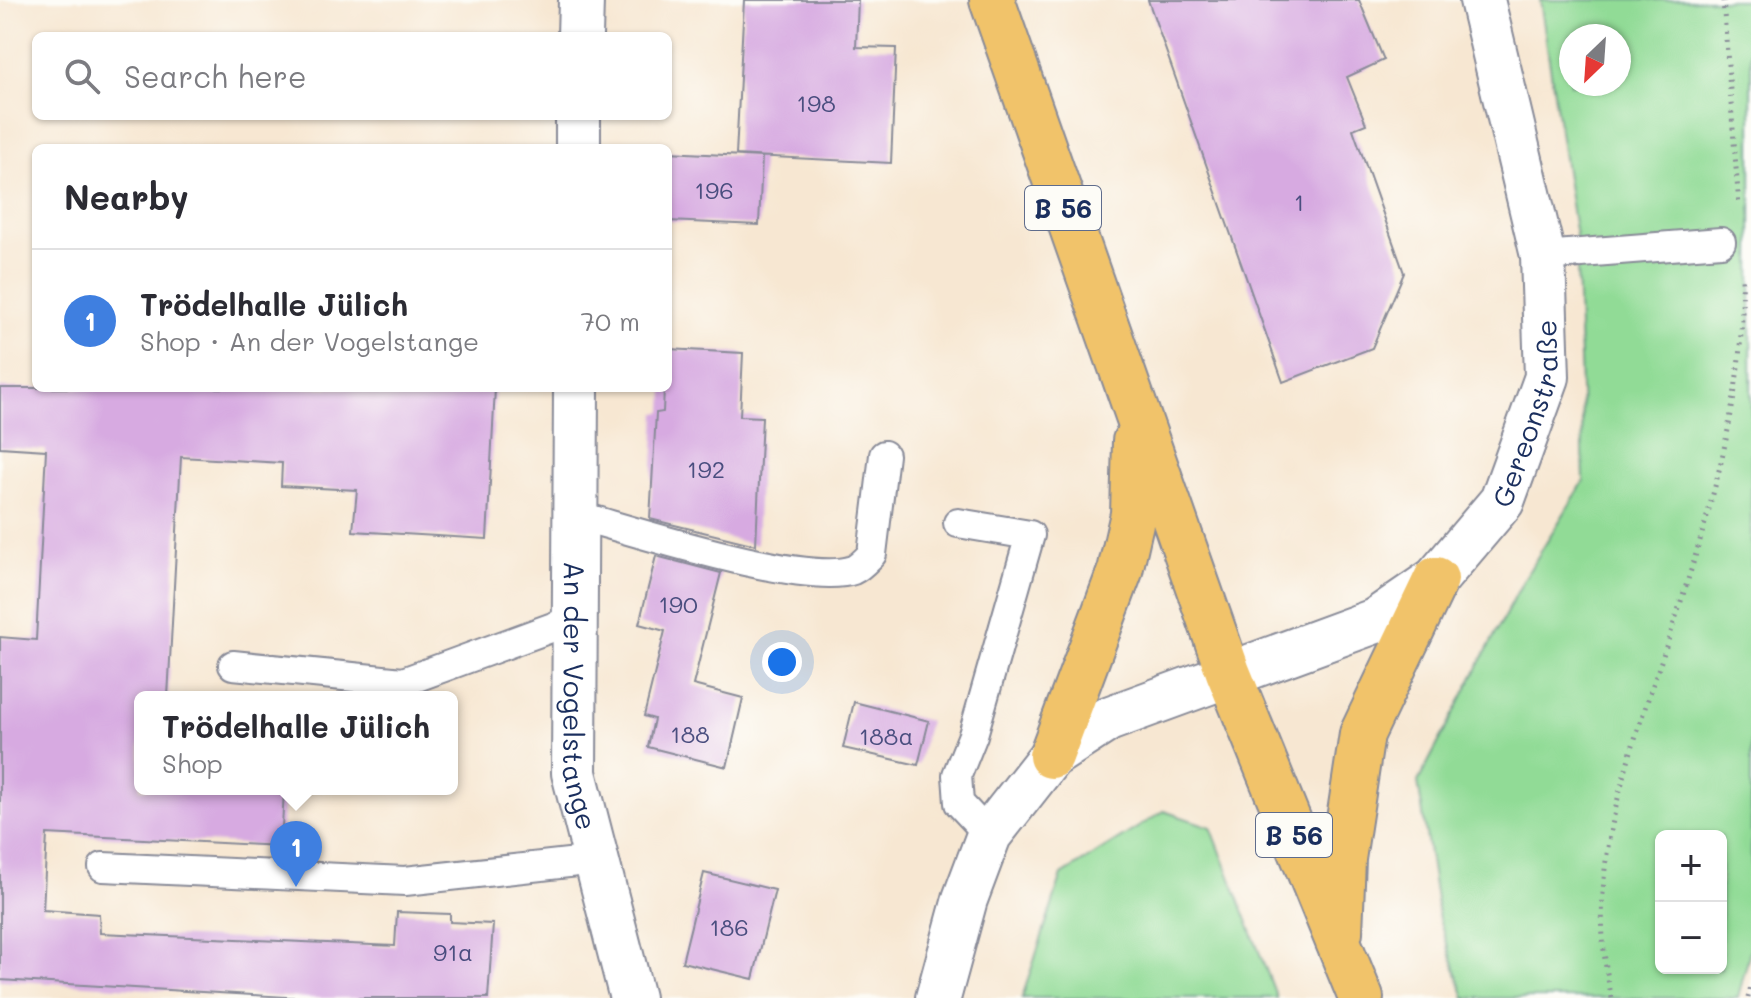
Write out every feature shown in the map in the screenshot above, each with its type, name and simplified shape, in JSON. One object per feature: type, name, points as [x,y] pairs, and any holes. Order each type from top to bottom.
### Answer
[{"type":"main road","name":"B 56","points":[[992,0],[1135,415],[1228,672],[1361,998]]},
{"type":"main road","points":[[1051,756],[1120,571],[1133,514],[1135,415]]},
{"type":"main road","points":[[1339,946],[1343,859],[1362,734],[1436,579]]},
{"type":"street","points":[[580,32],[581,0]]},
{"type":"street","name":"Gereonstraße","points":[[1228,672],[1375,621],[1436,579],[1502,501],[1547,377],[1543,256],[1482,0]]},
{"type":"street","points":[[578,120],[578,144]]},
{"type":"street","name":"An der Vogelstange","points":[[576,392],[574,773],[632,998]]},
{"type":"street","points":[[938,998],[965,899],[989,835],[1051,756],[1108,719],[1228,672]]},
{"type":"lane","points":[[1543,256],[1721,242]]},
{"type":"lane","points":[[576,515],[786,570],[855,569],[872,554],[884,455]]},
{"type":"lane","points":[[958,523],[1030,535],[973,735],[957,775],[959,803],[989,835]]},
{"type":"lane","points":[[233,665],[403,682],[575,619]]},
{"type":"lane","points":[[103,867],[405,881],[596,860]]},
{"type":"path","points":[[1723,0],[1739,210]]},
{"type":"path","points":[[1612,998],[1604,940],[1603,881],[1610,825],[1621,775],[1686,585],[1720,467],[1742,346],[1742,267]]},
{"type":"path","points":[[1748,998],[1751,986]]},
{"type":"green space","points":[[1540,0],[1751,0],[1751,947],[1738,998],[1465,998],[1439,919],[1418,782],[1524,579],[1584,481],[1576,237]]},
{"type":"green space","points":[[1164,811],[1211,827],[1277,998],[1022,998],[1062,875]]},
{"type":"building","points":[[744,0],[858,0],[856,47],[896,48],[891,163],[736,155]]},
{"type":"building","points":[[1148,0],[1359,0],[1384,60],[1347,77],[1366,124],[1353,129],[1404,273],[1372,348],[1283,382]]},
{"type":"building","points":[[672,152],[762,157],[759,225],[672,221]]},
{"type":"building","points":[[672,349],[743,353],[740,416],[762,417],[756,545],[650,519],[656,413],[663,412],[664,392],[672,392]]},
{"type":"building","points":[[0,388],[32,388],[32,392],[495,392],[487,539],[353,531],[357,490],[281,486],[282,463],[181,457],[168,691],[134,691],[134,795],[284,795],[281,846],[47,834],[43,910],[99,914],[100,933],[395,946],[397,912],[450,914],[450,922],[493,924],[488,998],[303,998],[0,980],[0,637],[36,640],[46,450],[0,447]]},
{"type":"building","points":[[656,556],[721,573],[693,685],[743,698],[727,767],[648,747],[654,719],[644,716],[665,631],[639,624]]},
{"type":"building","points":[[854,702],[929,721],[918,765],[843,748]]},
{"type":"building","points":[[704,873],[775,890],[753,979],[682,962]]},
{"type":"place","name":"Trödelhalle Jülich","points":[[296,887]]}]
